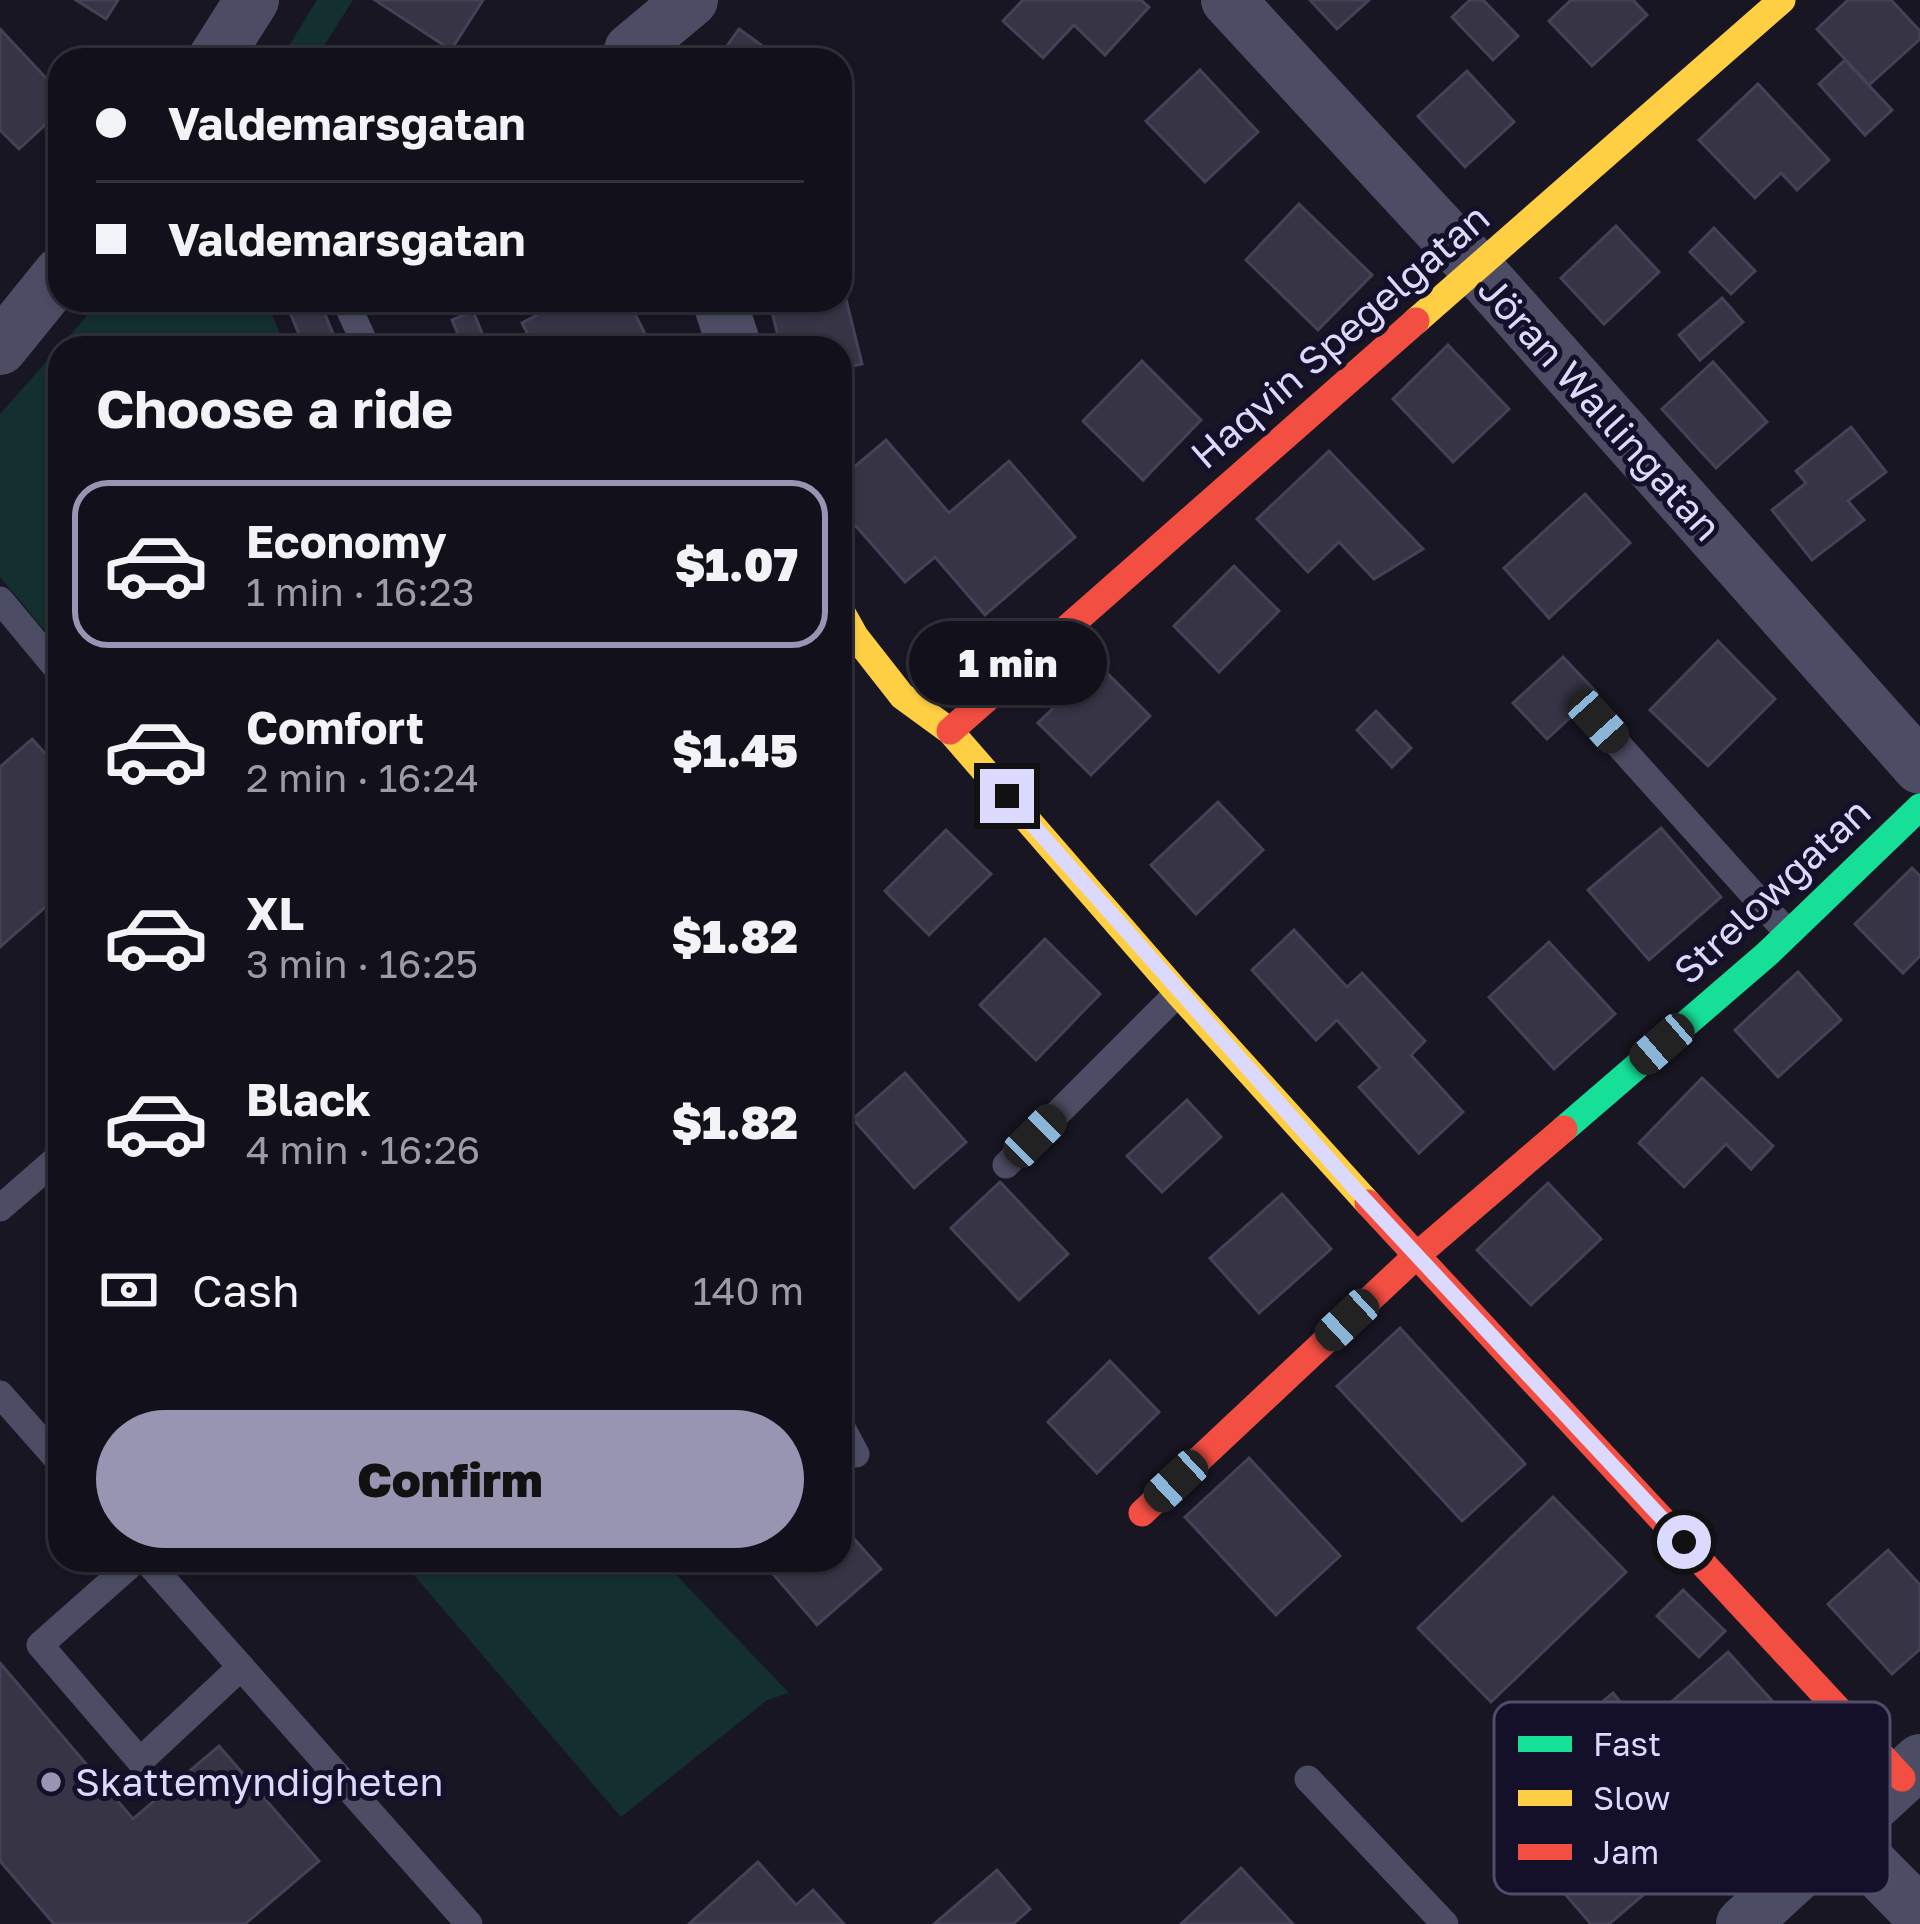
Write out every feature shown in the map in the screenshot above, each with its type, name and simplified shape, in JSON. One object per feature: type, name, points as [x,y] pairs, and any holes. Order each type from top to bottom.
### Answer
[{"type":"street","points":[[222,48],[252,0]]},
{"type":"street","points":[[633,48],[691,0]]},
{"type":"street","name":"Jöran Wallingatan","points":[[1228,0],[1476,268],[1920,766]]},
{"type":"street","name":"Haqvin Spegelgatan","points":[[950,731],[1782,0]]},
{"type":"street","points":[[0,348],[48,289]]},
{"type":"street","points":[[852,631],[902,696],[950,731],[1416,1256],[1846,1702]]},
{"type":"street","name":"Strelowgatan","points":[[1142,1513],[1416,1256],[1788,933],[1920,807]]},
{"type":"street","points":[[1890,1747],[1911,1769]]},
{"type":"street","points":[[1890,1884],[1920,1915]]},
{"type":"street","points":[[1743,1924],[1777,1894]]},
{"type":"lane","points":[[0,600],[48,658]]},
{"type":"lane","points":[[1598,721],[1788,933]]},
{"type":"lane","points":[[1006,1165],[1178,993]]},
{"type":"lane","points":[[0,1208],[48,1166]]},
{"type":"lane","points":[[0,1394],[48,1448]]},
{"type":"lane","points":[[852,1446],[856,1454]]},
{"type":"lane","points":[[122,1572],[40,1645],[140,1761],[241,1666]]},
{"type":"lane","points":[[157,1572],[469,1924]]},
{"type":"lane","points":[[1308,1779],[1444,1924]]},
{"type":"green space","points":[[317,0],[353,0],[323,48],[287,48]]},
{"type":"green space","points":[[90,312],[270,312],[282,336],[69,336]]},
{"type":"green space","points":[[48,360],[48,635],[0,577],[0,414]]},
{"type":"green space","points":[[411,1572],[673,1572],[789,1693],[767,1700],[621,1817]]},
{"type":"building","points":[[76,0],[118,0],[106,19]]},
{"type":"building","points":[[375,0],[483,0],[448,48]]},
{"type":"building","points":[[1023,0],[1141,0],[1149,7],[1105,55],[1074,25],[1043,58],[1003,21]]},
{"type":"building","points":[[1310,0],[1369,0],[1337,29]]},
{"type":"building","points":[[1470,0],[1483,0],[1518,36],[1493,60],[1452,17]]},
{"type":"building","points":[[1571,0],[1633,0],[1647,15],[1592,66],[1549,21]]},
{"type":"building","points":[[1848,0],[1891,0],[1920,31],[1920,39],[1869,85],[1817,29]]},
{"type":"building","points":[[0,29],[48,80],[48,122],[19,149],[0,130]]},
{"type":"building","points":[[739,29],[765,48],[726,48]]},
{"type":"building","points":[[1845,60],[1892,110],[1865,135],[1819,84]]},
{"type":"building","points":[[1200,70],[1258,132],[1205,182],[1146,121]]},
{"type":"building","points":[[1467,71],[1514,122],[1465,167],[1418,116]]},
{"type":"building","points":[[1758,84],[1829,160],[1797,190],[1781,173],[1755,198],[1699,140]]},
{"type":"building","points":[[1299,204],[1372,275],[1318,330],[1246,260]]},
{"type":"building","points":[[1616,226],[1659,272],[1604,324],[1561,278]]},
{"type":"building","points":[[1714,228],[1755,271],[1731,294],[1690,252]]},
{"type":"building","points":[[1722,298],[1743,322],[1700,360],[1679,335]]},
{"type":"building","points":[[290,312],[324,312],[334,336],[300,336]]},
{"type":"building","points":[[473,312],[483,336],[459,336],[452,320]]},
{"type":"building","points":[[543,312],[634,312],[646,336],[529,336],[522,323]]},
{"type":"building","points":[[772,312],[849,312],[862,364],[852,366],[852,336],[778,336]]},
{"type":"building","points":[[1448,345],[1509,409],[1453,462],[1393,399]]},
{"type":"building","points":[[1142,361],[1201,420],[1143,480],[1083,421]]},
{"type":"building","points":[[1713,362],[1767,422],[1716,468],[1662,409]]},
{"type":"building","points":[[1851,427],[1886,472],[1848,501],[1864,520],[1812,560],[1772,510],[1806,483],[1796,471]]},
{"type":"building","points":[[886,440],[949,513],[1009,461],[1075,537],[985,615],[935,557],[905,582],[852,522],[852,469]]},
{"type":"building","points":[[1329,451],[1423,549],[1374,579],[1339,542],[1308,572],[1257,519]]},
{"type":"building","points":[[1585,494],[1630,543],[1549,618],[1504,568]]},
{"type":"building","points":[[1234,566],[1279,611],[1219,672],[1174,626]]},
{"type":"building","points":[[1718,641],[1775,699],[1708,766],[1650,710]]},
{"type":"building","points":[[1563,657],[1597,693],[1547,739],[1513,703]]},
{"type":"building","points":[[1098,664],[1150,716],[1091,775],[1038,723]]},
{"type":"building","points":[[1376,711],[1411,748],[1392,767],[1357,730]]},
{"type":"building","points":[[32,739],[48,757],[48,905],[0,947],[0,767]]},
{"type":"building","points":[[1218,802],[1263,850],[1196,914],[1151,865]]},
{"type":"building","points":[[1661,828],[1721,897],[1649,960],[1588,890]]},
{"type":"building","points":[[946,830],[991,874],[929,935],[885,891]]},
{"type":"building","points":[[1912,868],[1920,876],[1920,956],[1903,973],[1855,924]]},
{"type":"building","points":[[1294,930],[1347,987],[1362,973],[1425,1041],[1411,1055],[1463,1112],[1419,1153],[1359,1087],[1380,1068],[1337,1020],[1316,1040],[1252,970]]},
{"type":"building","points":[[1045,939],[1100,994],[1036,1060],[980,1005]]},
{"type":"building","points":[[1549,942],[1615,1014],[1554,1069],[1489,997]]},
{"type":"building","points":[[1798,972],[1841,1020],[1778,1077],[1735,1030]]},
{"type":"building","points":[[905,1073],[966,1142],[914,1188],[853,1119]]},
{"type":"building","points":[[1702,1078],[1773,1146],[1751,1169],[1726,1144],[1684,1187],[1639,1143]]},
{"type":"building","points":[[1187,1100],[1221,1137],[1162,1192],[1127,1156]]},
{"type":"building","points":[[1000,1182],[1068,1254],[1019,1300],[951,1228]]},
{"type":"building","points":[[1548,1183],[1601,1239],[1531,1305],[1477,1250]]},
{"type":"building","points":[[1282,1194],[1331,1249],[1259,1313],[1210,1258]]},
{"type":"building","points":[[1400,1328],[1525,1464],[1462,1521],[1337,1386]]},
{"type":"building","points":[[1110,1361],[1159,1412],[1097,1473],[1048,1422]]},
{"type":"building","points":[[1249,1458],[1340,1556],[1276,1615],[1185,1517]]},
{"type":"building","points":[[1553,1497],[1626,1572],[1491,1702],[1418,1628]]},
{"type":"building","points":[[852,1536],[881,1569],[817,1625],[771,1572],[852,1572]]},
{"type":"building","points":[[1888,1550],[1920,1585],[1920,1649],[1892,1674],[1828,1604]]},
{"type":"building","points":[[1683,1590],[1725,1631],[1699,1657],[1657,1616]]},
{"type":"building","points":[[1728,1652],[1773,1702],[1672,1702]]},
{"type":"building","name":"Skattemyndigheten","points":[[0,1663],[133,1819],[219,1746],[319,1861],[245,1924],[54,1924],[0,1861]]},
{"type":"building","points":[[758,1862],[796,1905],[813,1890],[844,1924],[689,1924]]},
{"type":"building","points":[[1241,1868],[1293,1924],[1181,1924]]},
{"type":"building","points":[[997,1870],[1030,1909],[1013,1924],[934,1924]]},
{"type":"building","points":[[1565,1894],[1644,1894],[1609,1924],[1591,1924]]},
{"type":"traffic: fast","points":[[1564,1129],[1767,954],[1920,807]]},
{"type":"traffic: slow","points":[[1416,321],[1782,0]]},
{"type":"traffic: slow","points":[[852,631],[902,696],[950,731],[1368,1203]]},
{"type":"traffic: jam","points":[[950,731],[1416,321]]},
{"type":"traffic: jam","points":[[1142,1513],[1416,1256],[1564,1129]]},
{"type":"traffic: jam","points":[[1368,1203],[1831,1702]]},
{"type":"traffic: jam","points":[[1890,1765],[1902,1778]]},
{"type":"place","name":"Skattemyndigheten","points":[[51,1782]]},
{"type":"route","points":[[1007,796],[1356,1190],[1684,1542]]}]
